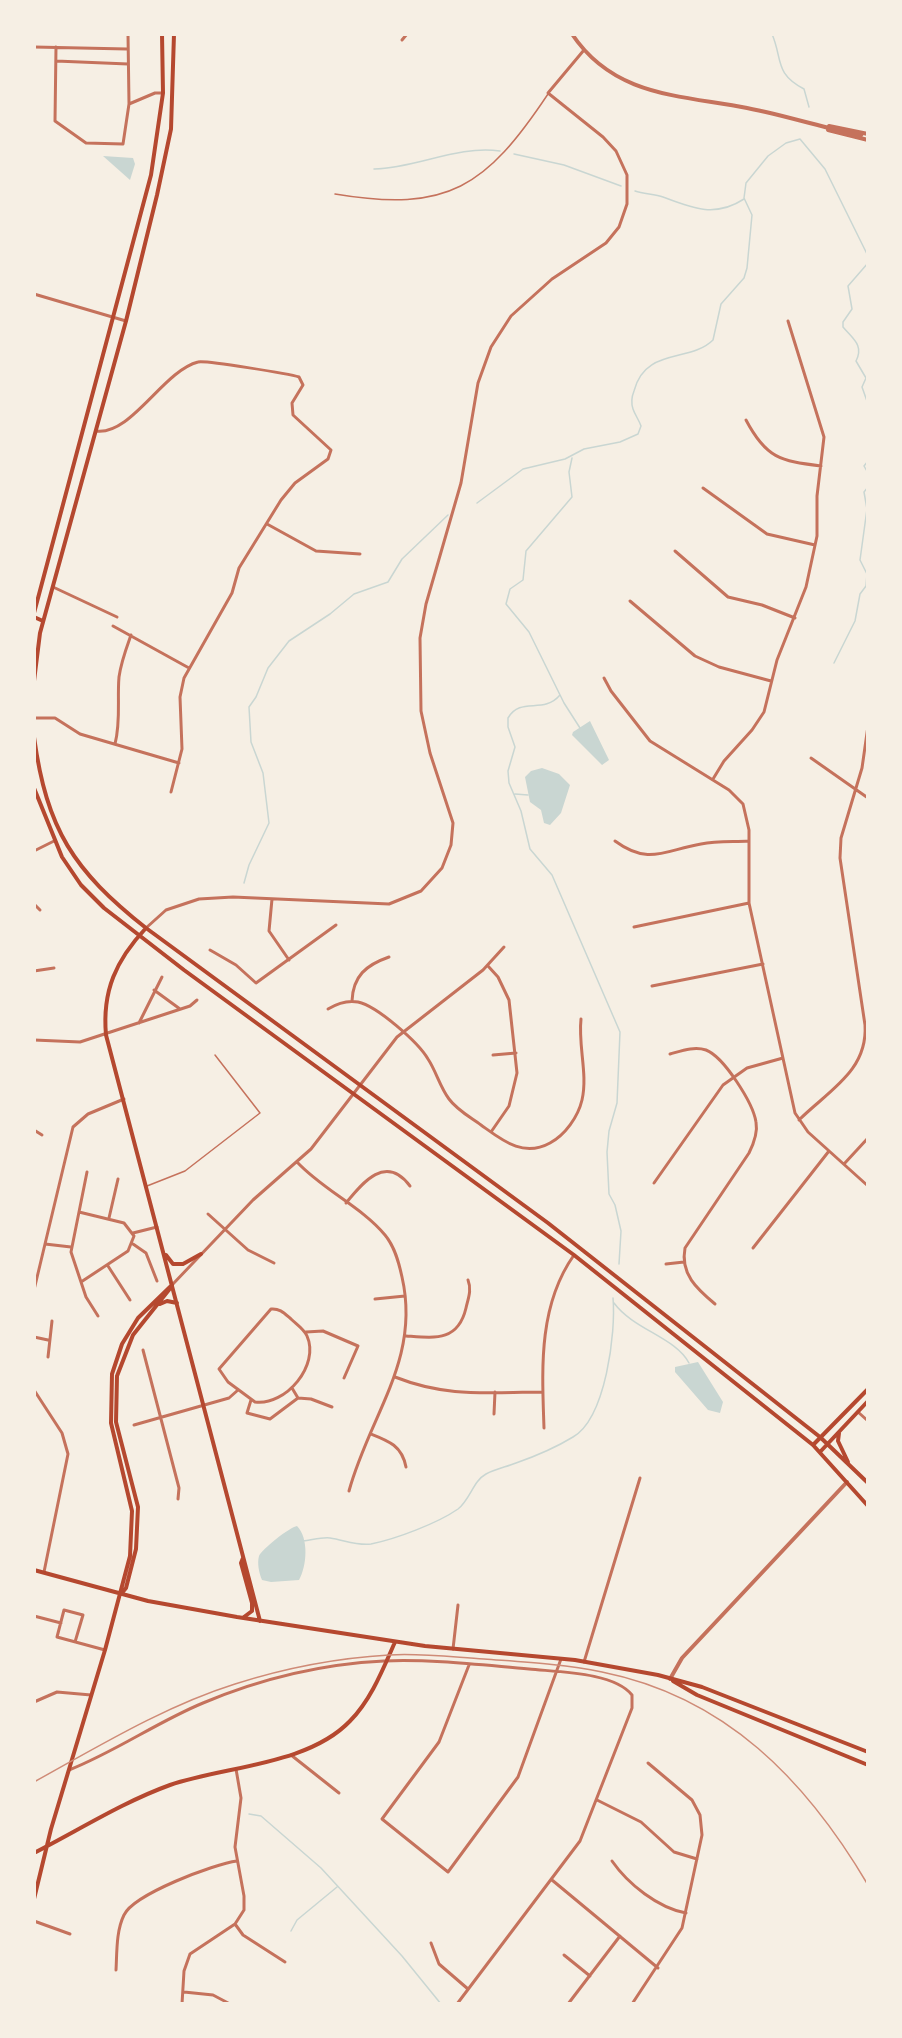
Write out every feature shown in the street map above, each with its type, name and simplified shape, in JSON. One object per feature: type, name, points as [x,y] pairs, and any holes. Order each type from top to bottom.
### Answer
[{"type":"main road","points":[[43,621],[34,615],[151,175],[163,93],[162,34]]},
{"type":"main road","points":[[34,681],[43,621],[126,321],[171,129],[174,34]]},
{"type":"main road","points":[[34,737],[48,798],[73,856],[106,895],[146,928],[548,1223],[820,1437],[867,1483]]},
{"type":"main road","points":[[35,789],[54,841],[81,885],[104,909],[574,1255],[813,1445],[848,1481],[867,1506]]},
{"type":"main road","points":[[146,928],[119,962],[109,986],[105,1002],[106,1035],[260,1621]]},
{"type":"main road","points":[[163,1250],[175,1264],[188,1262],[201,1254]]},
{"type":"main road","points":[[121,1594],[126,1588],[136,1549],[138,1507],[116,1422],[115,1391],[127,1347],[172,1285]]},
{"type":"main road","points":[[34,1899],[130,1556],[133,1526],[128,1488],[111,1423],[112,1374],[122,1344],[138,1318],[172,1285]]},
{"type":"main road","points":[[157,1306],[167,1301],[177,1304]]},
{"type":"main road","points":[[813,1445],[867,1389]]},
{"type":"main road","points":[[820,1452],[867,1401]]},
{"type":"main road","points":[[840,1431],[838,1441],[848,1462]]},
{"type":"main road","points":[[241,1618],[249,1614],[252,1608],[241,1563],[243,1558]]},
{"type":"main road","points":[[34,1570],[121,1594],[241,1618],[394,1642],[584,1662],[670,1679],[702,1687],[867,1752]]},
{"type":"main road","points":[[34,1853],[159,1790],[290,1754],[325,1740],[350,1722],[365,1702],[394,1642]]},
{"type":"main road","points":[[670,1679],[697,1695],[867,1765]]},
{"type":"main road","points":[[753,1717],[761,1713],[782,1719]]},
{"type":"street","points":[[56,48],[54,117],[60,125],[81,141],[92,144],[123,144],[129,104],[128,34]]},
{"type":"street","points":[[402,40],[407,34]]},
{"type":"street","points":[[572,34],[584,50],[616,77],[642,89],[867,134]]},
{"type":"street","points":[[34,47],[128,49]]},
{"type":"street","points":[[146,928],[166,910],[199,899],[272,899],[389,904],[420,891],[442,868],[451,845],[453,823],[430,753],[421,711],[420,638],[426,603],[457,500],[478,383],[498,335],[517,310],[552,279],[606,243],[619,227],[627,204],[627,175],[616,151],[603,137],[548,93],[584,50]]},
{"type":"street","points":[[56,61],[128,64]]},
{"type":"street","points":[[129,104],[136,104],[155,93],[163,93]]},
{"type":"street","points":[[824,127],[836,133],[867,140]]},
{"type":"street","points":[[34,294],[126,321]]},
{"type":"street","points":[[713,779],[724,761],[760,718],[771,681],[806,587],[815,545],[824,446],[822,429],[788,321]]},
{"type":"street","points":[[96,431],[109,430],[120,424],[181,371],[200,361],[299,377],[303,385],[292,403],[293,415],[324,442],[331,453],[328,459],[285,493],[240,568],[232,594],[189,668],[181,687],[183,742],[171,792]]},
{"type":"street","points":[[746,420],[760,444],[774,456],[790,462],[821,466]]},
{"type":"street","points":[[703,488],[767,534],[815,545]]},
{"type":"street","points":[[267,524],[316,551],[360,554]]},
{"type":"street","points":[[675,551],[728,597],[762,605],[795,618]]},
{"type":"street","points":[[52,587],[117,617]]},
{"type":"street","points":[[630,601],[695,656],[719,667],[771,681]]},
{"type":"street","points":[[113,626],[189,668]]},
{"type":"street","points":[[115,744],[120,721],[119,680],[122,660],[131,635]]},
{"type":"street","points":[[604,678],[616,699],[650,741],[713,779],[743,804],[749,822],[750,903],[783,1058],[799,1120],[867,1185]]},
{"type":"street","points":[[34,718],[55,718],[80,734],[179,763]]},
{"type":"street","points":[[799,1120],[852,1070],[866,1048],[866,1014],[840,858],[843,831],[856,791],[867,726]]},
{"type":"street","points":[[811,758],[867,798]]},
{"type":"street","points":[[34,851],[54,841]]},
{"type":"street","points":[[615,841],[634,852],[658,855],[701,844],[749,841]]},
{"type":"street","points":[[272,899],[268,931],[289,960]]},
{"type":"street","points":[[634,927],[750,903]]},
{"type":"street","points":[[34,904],[40,910]]},
{"type":"street","points":[[210,950],[236,964],[256,983],[336,925]]},
{"type":"street","points":[[172,1285],[262,1191],[297,1162],[321,1138],[402,1032],[488,966],[504,946]]},
{"type":"street","points":[[352,1001],[355,983],[364,970],[389,957]]},
{"type":"street","points":[[652,986],[763,964]]},
{"type":"street","points":[[488,966],[498,977],[509,1000],[516,1053],[516,1089],[509,1106],[491,1132]]},
{"type":"street","points":[[34,971],[54,968]]},
{"type":"street","points":[[139,1023],[162,977]]},
{"type":"street","points":[[154,990],[180,1010]]},
{"type":"street","points":[[34,1040],[70,1043],[106,1035],[180,1010],[197,1000]]},
{"type":"street","points":[[328,1009],[338,1003],[352,1001],[369,1006],[402,1032],[428,1057],[453,1103],[506,1144],[532,1149],[554,1141],[569,1126],[579,1108],[583,1093],[581,1019]]},
{"type":"street","points":[[670,1054],[694,1048],[707,1051],[717,1057],[733,1077],[753,1111],[756,1137],[749,1154],[689,1240],[684,1262],[690,1280],[715,1304]]},
{"type":"street","points":[[493,1055],[516,1053]]},
{"type":"street","points":[[654,1183],[717,1091],[733,1077],[765,1061],[783,1058]]},
{"type":"street","points":[[34,1290],[73,1127],[88,1114],[124,1100]]},
{"type":"street","points":[[34,1130],[42,1135]]},
{"type":"street","points":[[844,1164],[867,1138]]},
{"type":"street","points":[[753,1248],[829,1151]]},
{"type":"street","points":[[297,1162],[312,1177],[380,1230],[391,1242],[399,1265],[405,1296],[406,1336],[395,1377],[349,1491]]},
{"type":"street","points":[[87,1172],[71,1246],[72,1259],[98,1316]]},
{"type":"street","points":[[346,1203],[368,1178],[380,1173],[399,1175],[410,1186]]},
{"type":"street","points":[[109,1218],[118,1179]]},
{"type":"street","points":[[79,1212],[124,1222],[133,1233],[132,1244],[108,1266],[81,1282]]},
{"type":"street","points":[[208,1214],[248,1250],[274,1263]]},
{"type":"street","points":[[133,1233],[158,1227]]},
{"type":"street","points":[[45,1244],[71,1246]]},
{"type":"street","points":[[132,1244],[146,1253],[157,1281]]},
{"type":"street","points":[[544,1428],[543,1392],[548,1311],[560,1277],[574,1255]]},
{"type":"street","points":[[666,1264],[684,1262]]},
{"type":"street","points":[[108,1266],[130,1300]]},
{"type":"street","points":[[406,1336],[439,1337],[456,1330],[464,1318],[470,1291],[468,1280]]},
{"type":"street","points":[[375,1299],[405,1296]]},
{"type":"street","points":[[269,1310],[280,1310],[306,1332],[309,1339],[308,1360],[292,1387],[271,1400],[260,1403],[251,1400],[223,1377],[220,1366],[269,1310]]},
{"type":"street","points":[[48,1357],[48,1340],[52,1321]]},
{"type":"street","points":[[306,1332],[323,1331],[358,1346],[344,1377]]},
{"type":"street","points":[[34,1337],[48,1340]]},
{"type":"street","points":[[143,1350],[179,1488],[178,1498]]},
{"type":"street","points":[[395,1377],[437,1391],[543,1392]]},
{"type":"street","points":[[292,1387],[298,1398]]},
{"type":"street","points":[[34,1390],[62,1433],[68,1454],[44,1572]]},
{"type":"street","points":[[134,1425],[229,1398],[238,1390]]},
{"type":"street","points":[[494,1414],[495,1392]]},
{"type":"street","points":[[251,1400],[247,1413],[270,1419],[298,1398],[311,1399],[332,1407]]},
{"type":"street","points":[[858,1412],[867,1420]]},
{"type":"street","points":[[371,1434],[395,1445],[402,1453],[406,1467]]},
{"type":"street","points":[[584,1662],[640,1478]]},
{"type":"street","points":[[670,1679],[682,1658],[848,1481]]},
{"type":"street","points":[[453,1649],[458,1605]]},
{"type":"street","points":[[75,1642],[82,1615],[64,1610],[57,1637],[75,1642],[105,1650]]},
{"type":"street","points":[[34,1616],[61,1623]]},
{"type":"street","points":[[469,1665],[439,1742],[382,1819],[448,1872],[519,1778],[561,1659]]},
{"type":"street","points":[[69,1770],[179,1714],[240,1689],[303,1671],[386,1661],[558,1672],[617,1683],[633,1698],[630,1713],[580,1841],[457,2004]]},
{"type":"street","points":[[34,1702],[57,1692],[91,1695]]},
{"type":"street","points":[[290,1754],[339,1793]]},
{"type":"street","points":[[632,2004],[679,1934],[698,1859],[702,1828],[695,1804],[678,1786],[648,1763]]},
{"type":"street","points":[[182,2004],[184,1971],[190,1954],[234,1924],[241,1917],[245,1904],[235,1847],[241,1798],[236,1767]]},
{"type":"street","points":[[597,1800],[636,1819],[674,1852],[698,1859]]},
{"type":"street","points":[[116,1970],[121,1925],[126,1912],[132,1905],[194,1874],[237,1861]]},
{"type":"street","points":[[612,1861],[620,1871],[657,1902],[686,1913]]},
{"type":"street","points":[[552,1880],[658,1968]]},
{"type":"street","points":[[34,1921],[70,1934]]},
{"type":"street","points":[[234,1924],[243,1935],[285,1962]]},
{"type":"street","points":[[568,2004],[620,1936]]},
{"type":"street","points":[[431,1943],[439,1964],[468,1989]]},
{"type":"street","points":[[564,1955],[590,1976]]},
{"type":"street","points":[[184,1992],[213,1995],[230,2004]]},
{"type":"lane","points":[[335,194],[399,201],[448,192],[484,172],[503,156],[548,93]]},
{"type":"lane","points":[[147,1186],[185,1171],[260,1113],[215,1055]]},
{"type":"shaded area","points":[[103,156],[133,158],[135,164],[130,180]]},
{"type":"shaded area","points":[[590,721],[609,760],[602,765],[572,735]]},
{"type":"shaded area","points":[[542,768],[559,774],[570,785],[561,813],[550,825],[544,823],[541,810],[530,802],[525,777],[531,771]]},
{"type":"shaded area","points":[[698,1362],[723,1402],[720,1413],[708,1410],[675,1372],[675,1367]]},
{"type":"shaded area","points":[[297,1526],[304,1538],[306,1552],[299,1580],[271,1582],[262,1580],[259,1556],[276,1539]]},
{"type":"waterway","points":[[772,34],[784,71],[794,83],[804,89],[809,107]]},
{"type":"waterway","points":[[800,139],[825,169],[868,256]]},
{"type":"waterway","points":[[477,503],[523,469],[565,459],[584,449],[620,442],[638,434],[641,426],[632,402],[640,377],[658,362],[703,347],[713,340],[721,304],[744,278],[752,215],[744,198],[746,183],[768,156],[786,143],[800,139]]},
{"type":"waterway","points":[[374,169],[406,165],[468,151],[500,151]]},
{"type":"waterway","points":[[514,154],[564,165],[621,186]]},
{"type":"waterway","points":[[635,191],[660,196],[684,205],[713,210],[733,205],[744,199]]},
{"type":"waterway","points":[[868,263],[848,286],[852,309],[843,322],[843,327],[858,346],[856,361],[866,378],[862,387],[868,404]]},
{"type":"waterway","points":[[572,458],[569,472],[572,497],[526,551],[523,580],[510,589],[506,604],[529,632],[564,703],[580,728]]},
{"type":"waterway","points":[[868,461],[864,466],[868,473]]},
{"type":"waterway","points":[[834,663],[855,621],[860,594],[866,586],[867,574],[860,560],[867,509],[864,492],[868,487]]},
{"type":"waterway","points":[[244,883],[249,865],[269,823],[263,773],[251,742],[249,707],[256,697],[268,668],[289,641],[330,614],[354,594],[388,582],[402,559],[448,515]]},
{"type":"waterway","points":[[560,695],[547,704],[519,708],[508,718],[508,727],[515,747],[508,771],[509,783],[521,811],[530,849],[552,875],[620,1032],[617,1103],[609,1131],[607,1152],[609,1194],[615,1205],[621,1231],[619,1264]]},
{"type":"waterway","points":[[515,794],[528,795]]},
{"type":"waterway","points":[[303,1541],[327,1538],[356,1544],[371,1544],[416,1530],[458,1509],[466,1501],[478,1481],[486,1474],[538,1455],[573,1437],[584,1427],[594,1412],[601,1394],[613,1331],[613,1298]]},
{"type":"waterway","points":[[614,1303],[632,1320],[674,1346],[689,1363]]},
{"type":"waterway","points":[[249,1814],[261,1816],[321,1868],[402,1956],[441,2004]]},
{"type":"waterway","points":[[291,1931],[297,1920],[337,1887]]},
{"type":"railway","points":[[34,1782],[158,1715],[209,1693],[273,1673],[331,1661],[401,1655],[436,1655],[558,1665],[602,1672],[646,1684],[687,1701],[724,1723],[758,1748],[789,1778],[818,1811],[868,1885]]}]
